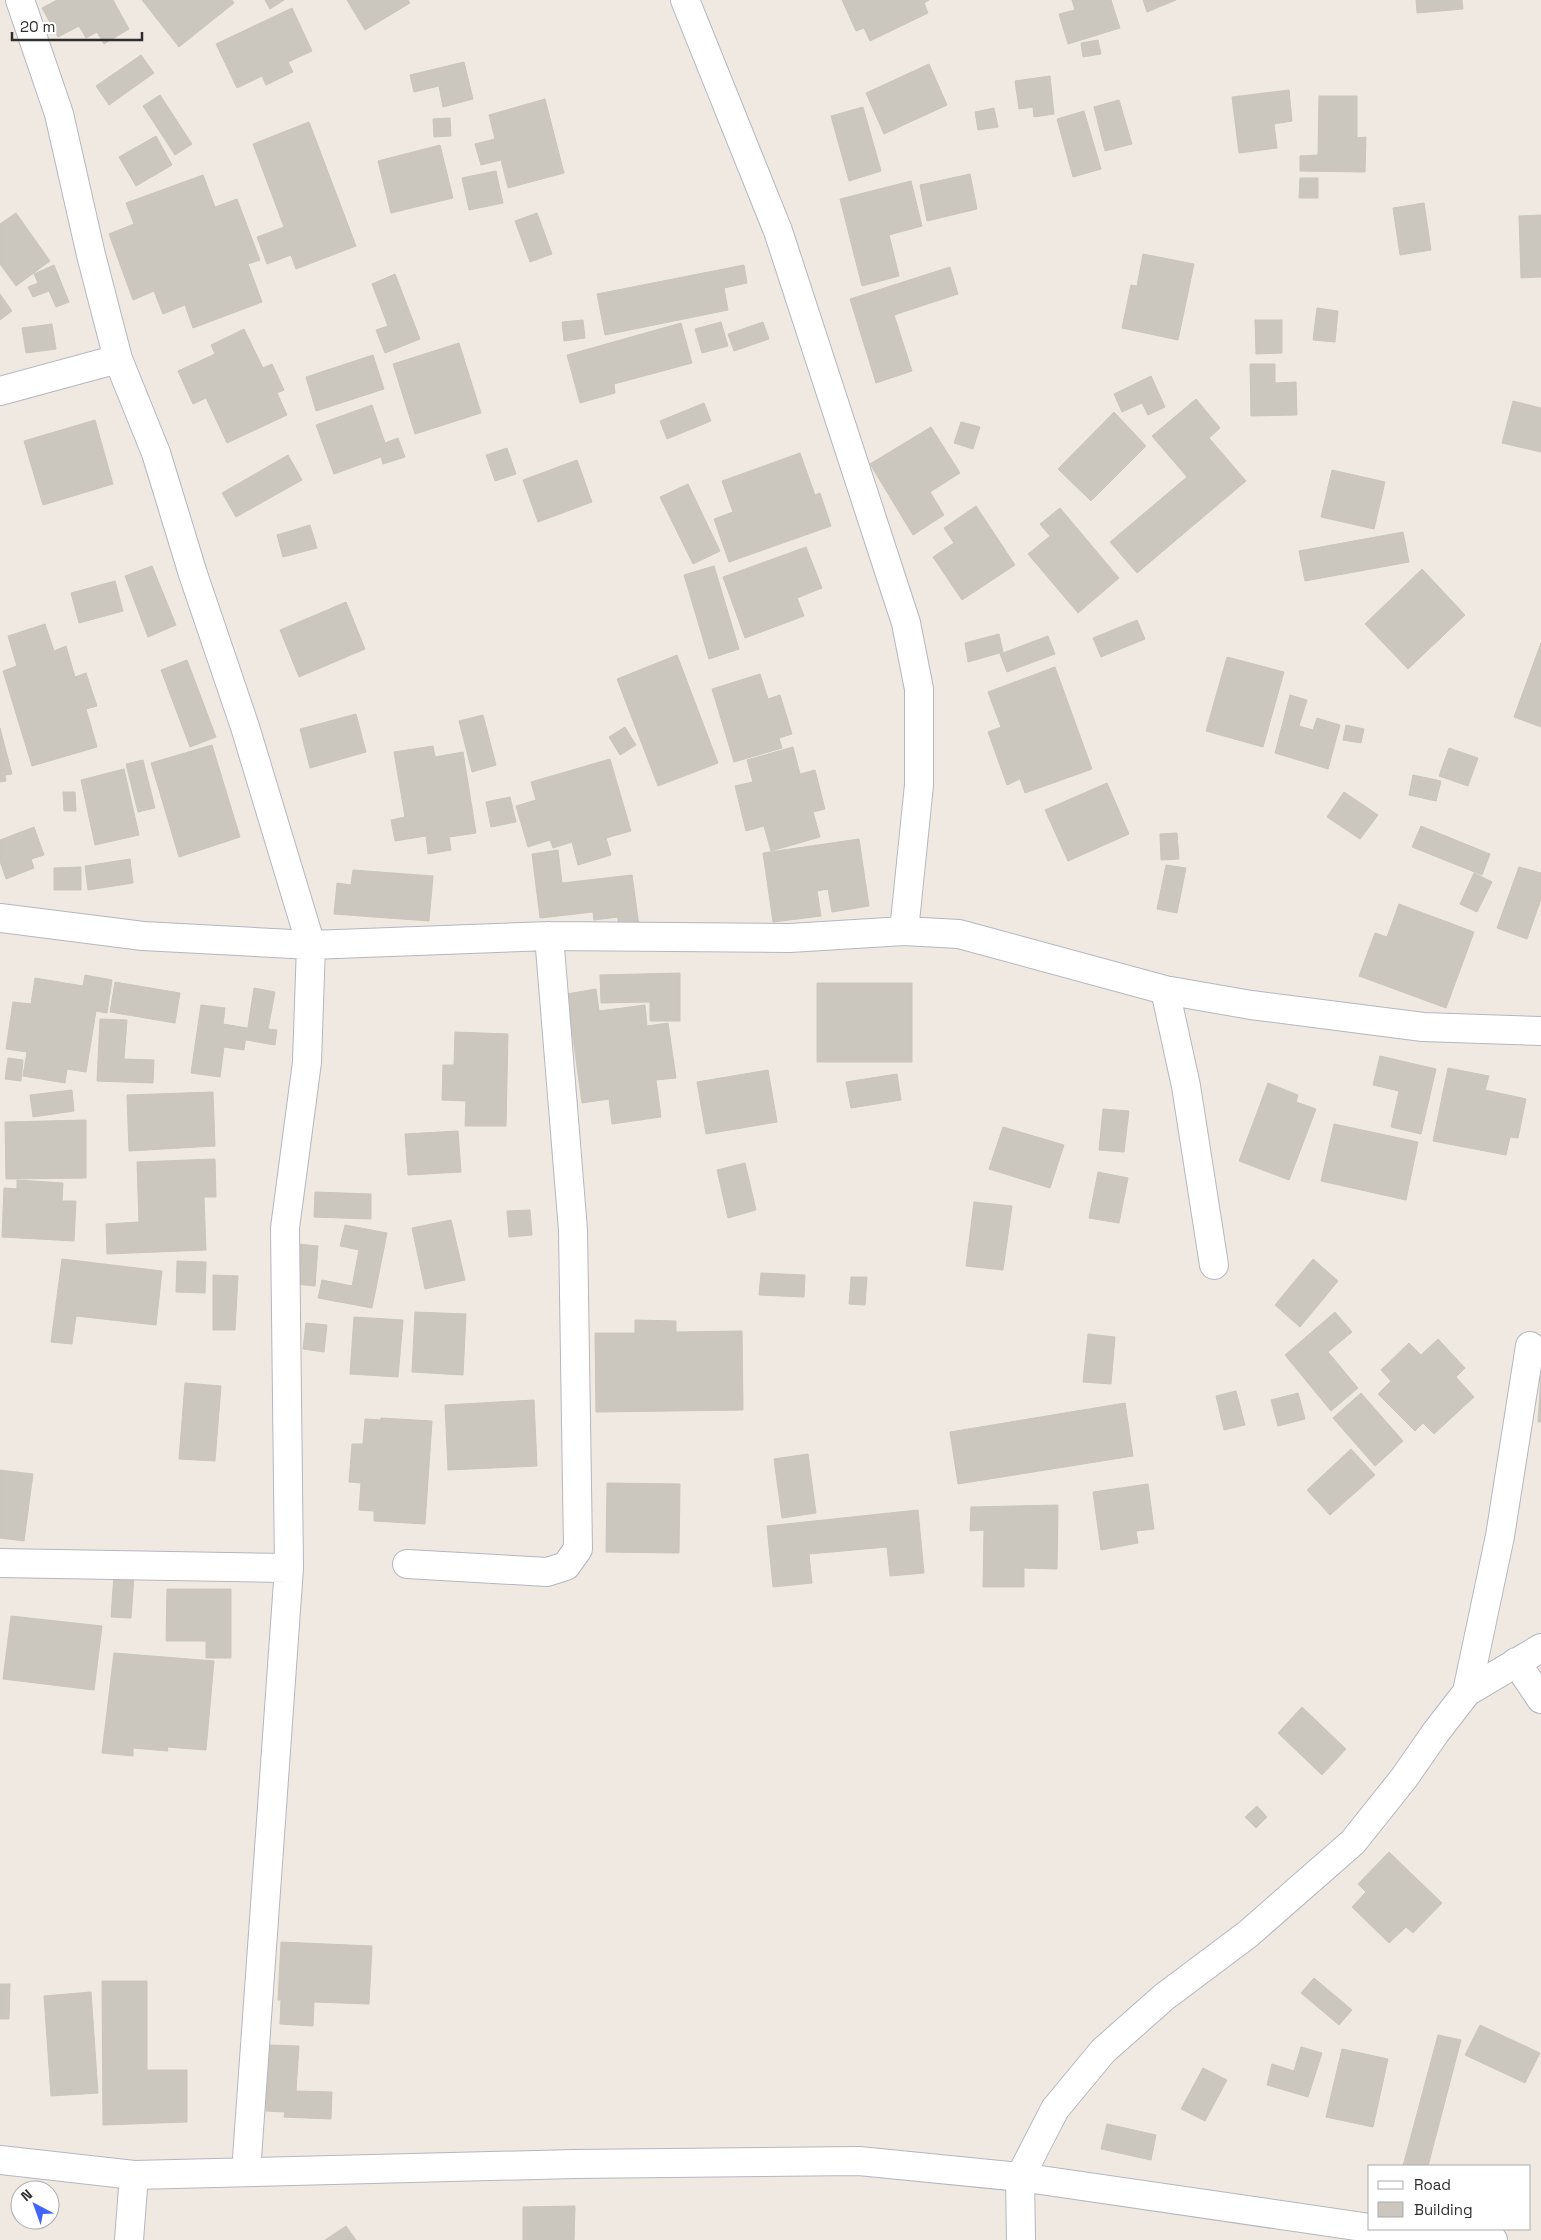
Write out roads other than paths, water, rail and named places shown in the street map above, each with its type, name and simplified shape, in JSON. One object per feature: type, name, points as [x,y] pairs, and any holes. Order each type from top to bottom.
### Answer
[{"type":"street","points":[[20,0],[59,114],[91,254],[118,359],[156,453],[193,574],[245,727],[311,945],[307,1062],[285,1228],[289,1568],[246,2172]]},
{"type":"street","points":[[685,0],[778,230],[906,623],[920,689],[919,785],[904,931]]},
{"type":"street","points":[[0,391],[118,359]]},
{"type":"street","points":[[0,918],[144,936],[311,945],[549,936],[790,938],[904,931],[959,934],[1165,990],[1251,1005],[1423,1027],[1541,1031]]},
{"type":"street","points":[[407,1564],[547,1572],[566,1566],[578,1549],[572,1230],[549,936]]},
{"type":"street","points":[[1165,990],[1186,1086],[1214,1265]]},
{"type":"street","points":[[1467,1692],[1500,1536],[1530,1346]]},
{"type":"street","points":[[0,1563],[289,1568]]},
{"type":"street","points":[[1021,2240],[1020,2177],[1055,2109],[1103,2051],[1164,1997],[1248,1934],[1353,1842],[1404,1778],[1467,1692],[1541,1648]]},
{"type":"street","points":[[1516,1662],[1541,1699]]},
{"type":"street","points":[[0,2160],[134,2175],[574,2164],[859,2161],[1020,2177],[1368,2228]]},
{"type":"street","points":[[129,2240],[134,2175]]},
{"type":"street","points":[[1381,2230],[1408,2237],[1493,2240]]}]
